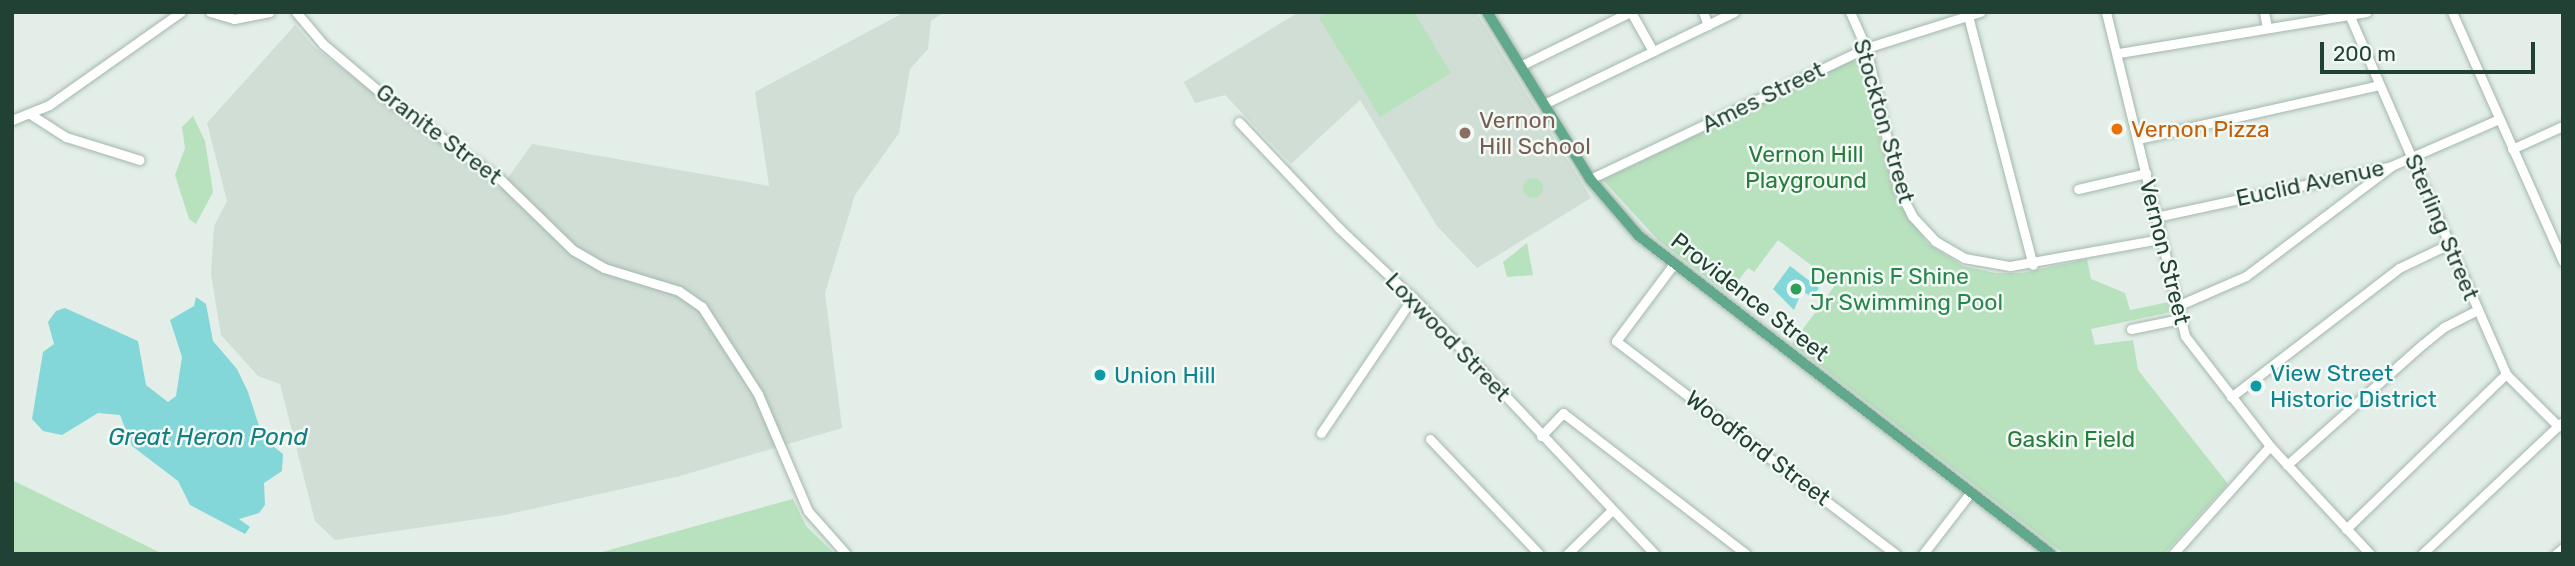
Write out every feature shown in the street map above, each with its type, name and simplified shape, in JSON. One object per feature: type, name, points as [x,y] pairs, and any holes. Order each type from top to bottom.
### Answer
[{"type":"main road","name":"Providence Street","points":[[1487,12],[1590,179],[1618,216],[1674,265],[2051,554]]},
{"type":"street","points":[[12,120],[30,114],[73,89],[181,12]]},
{"type":"street","points":[[210,12],[246,18],[269,12]]},
{"type":"street","name":"Granite Street","points":[[296,12],[323,44],[394,103],[501,180],[573,250],[604,268],[679,291],[702,307],[758,394],[808,511],[846,554]]},
{"type":"street","points":[[1520,66],[1631,12],[1653,51]]},
{"type":"street","points":[[1703,12],[1708,24]]},
{"type":"street","points":[[1544,104],[1734,12]]},
{"type":"street","name":"Stockton Street","points":[[1850,12],[1866,47],[1898,188],[1918,225],[1964,258],[1994,265],[2032,265],[2160,239]]},
{"type":"street","name":"Ames Street","points":[[1590,179],[1866,47],[1980,12]]},
{"type":"street","name":"Vernon Street","points":[[2106,12],[2119,53],[2160,239],[2185,336],[2270,446],[2370,554]]},
{"type":"street","points":[[2264,12],[2267,28]]},
{"type":"street","points":[[2119,53],[2367,12]]},
{"type":"street","points":[[2452,12],[2563,261]]},
{"type":"street","name":"Sterling Street","points":[[2349,14],[2506,374],[2561,424]]},
{"type":"street","points":[[1968,16],[2032,265]]},
{"type":"street","points":[[2137,139],[2379,85]]},
{"type":"street","points":[[30,114],[66,137],[140,160]]},
{"type":"street","name":"Euclid Avenue","points":[[2155,217],[2391,166],[2412,159],[2499,118]]},
{"type":"street","name":"Loxwood Street","points":[[1239,122],[1413,298],[1655,554]]},
{"type":"street","points":[[2512,149],[2563,126]]},
{"type":"street","points":[[2177,306],[2246,276],[2391,166]]},
{"type":"street","points":[[2078,188],[2146,173]]},
{"type":"street","points":[[2231,397],[2399,268],[2449,244]]},
{"type":"street","name":"Woodford Street","points":[[1674,265],[1616,341],[1896,554]]},
{"type":"street","points":[[1321,433],[1413,298]]},
{"type":"street","points":[[2287,466],[2423,344],[2477,310]]},
{"type":"street","points":[[2131,329],[2180,319]]},
{"type":"street","points":[[2346,529],[2506,374]]},
{"type":"street","points":[[1541,436],[1563,413],[1746,554]]},
{"type":"street","points":[[2422,554],[2561,424]]},
{"type":"street","points":[[1430,439],[1539,554]]},
{"type":"street","points":[[2173,554],[2270,446]]},
{"type":"street","points":[[1923,554],[1970,493]]},
{"type":"street","points":[[1567,554],[1612,510]]},
{"type":"street","points":[[2556,554],[2563,548]]},
{"type":"shaded area","points":[[905,12],[944,12],[931,21],[928,49],[910,69],[899,133],[855,195],[825,293],[842,428],[680,476],[505,515],[335,540],[315,521],[280,384],[258,376],[221,335],[211,274],[214,226],[227,201],[207,123],[295,25],[314,47],[500,189],[532,144],[769,186],[755,92]]},
{"type":"shaded area","name":"Vernon Hill School","points":[[1299,12],[1476,12],[1591,198],[1477,268],[1437,226],[1360,100],[1291,164],[1225,95],[1195,103],[1184,82]]},
{"type":"green space","points":[[1327,12],[1414,12],[1451,73],[1380,117],[1319,18]]},
{"type":"green space","name":"Vernon Hill Playground","points":[[1860,56],[1895,197],[1927,243],[1963,266],[1996,273],[2022,273],[2087,259],[2091,279],[2125,293],[2130,310],[2169,302],[2171,312],[2091,329],[2095,345],[2133,340],[2138,370],[2228,484],[2164,554],[2064,554],[1792,344],[1836,284],[1778,240],[1754,272],[1748,268],[1728,294],[1658,240],[1603,180]]},
{"type":"green space","points":[[193,116],[205,141],[213,192],[196,224],[189,219],[175,175],[185,148],[182,127]]},
{"type":"green space","points":[[1533,178],[1540,181],[1543,188],[1540,195],[1533,198],[1526,195],[1523,188],[1526,181]]},
{"type":"green space","points":[[1527,243],[1533,275],[1507,277],[1503,262]]},
{"type":"green space","points":[[12,480],[163,554],[12,554]]},
{"type":"green space","points":[[793,499],[806,526],[835,554],[595,554]]},
{"type":"water","name":"Dennis F Shine Jr Swimming Pool","points":[[1790,266],[1819,288],[1812,297],[1802,291],[1794,310],[1773,289]]},
{"type":"water","name":"Great Heron Pond","points":[[196,297],[206,304],[213,341],[237,369],[248,392],[263,438],[283,454],[282,471],[264,483],[265,505],[259,513],[239,519],[250,527],[245,534],[190,505],[178,481],[132,446],[120,415],[98,413],[62,435],[43,431],[32,419],[43,352],[54,344],[48,322],[56,311],[65,308],[138,341],[146,385],[168,402],[176,396],[182,357],[170,320],[194,306]]},
{"type":"place","name":"Vernon Pizza","points":[[2117,129]]},
{"type":"place","name":"Vernon Hill School","points":[[1465,133]]},
{"type":"place","name":"Dennis F Shine Jr Swimming Pool","points":[[1796,289]]},
{"type":"place","name":"Union Hill","points":[[1100,375]]},
{"type":"place","name":"View Street Historic District","points":[[2256,386]]},
{"type":"park label","name":"Gaskin Field","points":[[2071,439]]}]
